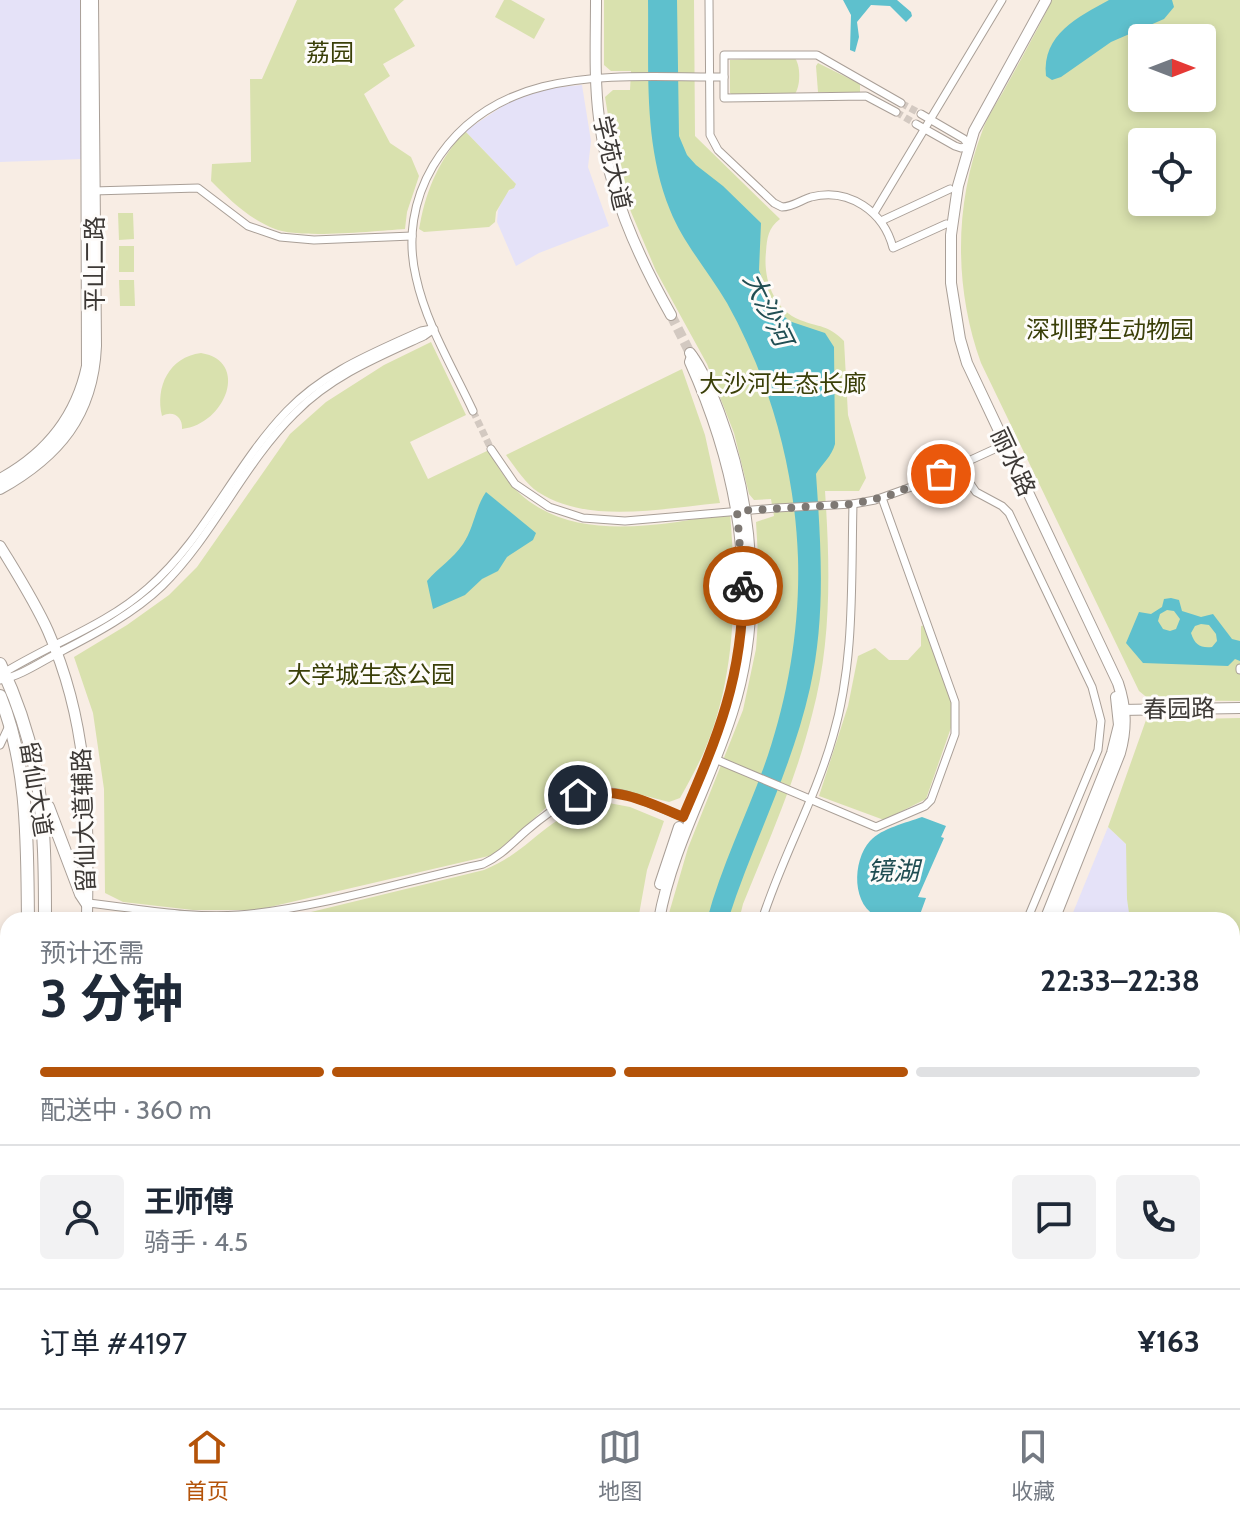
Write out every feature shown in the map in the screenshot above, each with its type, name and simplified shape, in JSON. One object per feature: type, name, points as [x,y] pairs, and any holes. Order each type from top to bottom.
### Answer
[{"type":"main road","name":"平山二路","points":[[0,489],[29,472],[55,450],[74,424],[87,398],[95,360],[86,0]]},
{"type":"main road","name":"平山二路","points":[[0,479],[33,457],[59,433],[83,385],[88,349],[93,0]]},
{"type":"main road","name":"学苑大道","points":[[596,0],[599,116],[612,184],[641,259],[671,315]]},
{"type":"main road","name":"丽水路","points":[[1040,0],[965,144],[950,189],[946,224],[947,283],[955,341],[967,376],[1122,710],[1112,753],[1048,912]]},
{"type":"main road","name":"丽水路","points":[[1046,0],[965,144],[951,235],[951,283],[960,339],[976,384],[1118,683],[1124,737],[1117,763],[1057,912]]},
{"type":"main road","points":[[655,912],[665,866],[715,759],[734,709],[748,632],[750,566],[740,510],[719,435],[690,362],[691,354]]},
{"type":"main road","points":[[661,912],[686,818],[721,726],[736,667],[743,604],[740,510]]},
{"type":"main road","name":"留仙大道辅路","points":[[0,546],[42,617],[77,719],[84,756],[88,816],[82,912]]},
{"type":"main road","name":"留仙大道辅路","points":[[0,557],[53,652]]},
{"type":"main road","name":"留仙大道","points":[[2,674],[27,729],[40,783],[45,841],[45,912]]},
{"type":"main road","name":"留仙大道","points":[[0,696],[19,760],[27,825],[28,912]]},
{"type":"main road","name":"春园路","points":[[1122,710],[1240,708]]},
{"type":"main road","points":[[40,783],[84,898]]},
{"type":"main road","name":"留仙大道辅路","points":[[84,898],[86,912]]},
{"type":"street","points":[[709,0],[710,135],[714,145],[774,203],[788,207],[812,197],[833,195],[855,201],[881,221],[893,248],[946,224]]},
{"type":"street","points":[[874,213],[1002,0]]},
{"type":"street","points":[[896,112],[866,96],[724,98],[724,55],[812,54],[901,103]]},
{"type":"street","points":[[473,411],[434,329],[415,276],[412,236],[417,202],[430,172],[464,125],[506,97],[546,84],[596,79],[724,77]]},
{"type":"street","points":[[921,114],[965,144]]},
{"type":"street","points":[[916,124],[965,144]]},
{"type":"street","points":[[91,191],[198,188],[248,226],[280,237],[314,240],[412,236]]},
{"type":"street","points":[[881,221],[950,189]]},
{"type":"street","points":[[2,674],[120,617],[162,586],[278,432],[313,396],[347,373],[434,329]]},
{"type":"street","points":[[491,449],[515,484],[549,507],[566,514],[603,521],[625,521],[740,510],[853,504],[882,498],[999,447]]},
{"type":"street","points":[[958,466],[976,492],[1009,513],[1092,687],[1101,721],[1098,750],[1030,912]]},
{"type":"street","points":[[715,759],[876,827],[884,826],[931,800],[955,734],[955,702],[882,498]]},
{"type":"street","points":[[765,912],[812,799],[833,737],[849,664],[853,504]]},
{"type":"street","points":[[10,722],[0,747],[19,760]]},
{"type":"street","points":[[256,912],[301,905],[483,864],[496,858],[524,832],[570,798],[597,791],[630,796],[686,818]]},
{"type":"street","points":[[84,898],[183,912]]},
{"type":"shaded area","points":[[0,0],[81,0],[83,159],[0,162]]},
{"type":"shaded area","points":[[582,85],[591,141],[588,167],[609,226],[539,253],[516,266],[497,222],[498,210],[505,195],[516,184],[465,131],[509,102],[528,94],[549,88]]},
{"type":"shaded area","points":[[1108,827],[1126,844],[1130,912],[1073,912]]},
{"type":"green space","name":"荔园","points":[[297,0],[404,0],[394,9],[415,46],[383,64],[390,76],[364,94],[390,143],[411,157],[419,176],[407,212],[405,229],[338,234],[287,232],[266,225],[248,214],[211,181],[212,164],[251,162],[250,79],[262,79]]},
{"type":"green space","points":[[504,0],[511,0],[545,19],[534,39],[495,17]]},
{"type":"green space","name":"大沙河生态长廊","points":[[604,0],[694,0],[695,136],[780,219],[769,234],[765,262],[768,282],[777,301],[791,315],[828,329],[844,341],[848,415],[866,478],[859,491],[825,491],[828,603],[819,687],[798,763],[741,912],[669,912],[688,848],[743,710],[756,649],[760,591],[756,522],[774,516],[771,499],[754,500],[749,494],[734,433],[707,364],[656,271],[631,212],[617,170],[605,97],[613,90],[630,90],[631,71],[611,71],[604,65]]},
{"type":"green space","name":"深圳野生动物园","points":[[1052,0],[1240,0],[1240,701],[1150,700],[1139,691],[981,363],[972,334],[962,276],[961,246],[967,187],[985,124]]},
{"type":"green space","points":[[794,57],[799,76],[794,95],[730,93],[730,60]]},
{"type":"green space","points":[[818,63],[860,84],[860,92],[818,92]]},
{"type":"green space","points":[[465,131],[516,184],[509,190],[496,212],[495,222],[489,227],[424,232],[419,229],[431,186],[448,152]]},
{"type":"green space","points":[[118,213],[133,213],[134,239],[119,240]]},
{"type":"green space","points":[[119,246],[134,246],[134,272],[119,272]]},
{"type":"green space","points":[[119,280],[134,280],[135,306],[120,306]]},
{"type":"green space","name":"大学城生态公园","points":[[431,342],[466,415],[410,442],[428,479],[489,450],[509,482],[534,504],[562,518],[593,525],[627,526],[730,513],[733,604],[728,666],[714,726],[680,798],[669,802],[607,786],[574,792],[548,806],[493,855],[257,910],[193,910],[123,902],[105,893],[104,789],[93,713],[74,657],[169,595],[197,567],[290,434],[326,402],[384,365]]},
{"type":"green space","points":[[201,353],[216,358],[225,368],[228,379],[226,392],[210,416],[197,425],[182,429],[181,421],[176,416],[162,416],[163,384],[180,360]]},
{"type":"green space","points":[[682,369],[705,435],[720,503],[627,512],[580,508],[538,492],[506,455]]},
{"type":"green space","points":[[925,625],[952,699],[953,722],[926,799],[884,820],[819,796],[848,706],[858,656],[875,648],[889,660],[908,660],[921,646],[921,626]]},
{"type":"green space","points":[[1240,718],[1240,912],[1129,912],[1126,844],[1108,827],[1146,720]]},
{"type":"green space","points":[[609,803],[630,807],[664,821],[647,870],[639,912],[311,912],[484,870],[517,852],[557,821],[589,806]]},
{"type":"water","name":"大沙河","points":[[648,0],[677,0],[679,136],[687,155],[761,223],[759,270],[770,302],[789,321],[825,333],[834,347],[835,444],[816,474],[821,581],[815,661],[793,747],[731,912],[709,912],[768,755],[782,707],[792,658],[797,608],[796,525],[778,426],[756,363],[727,303],[675,222],[661,185],[651,133]]},
{"type":"water","points":[[843,0],[897,0],[912,16],[906,22],[890,6],[871,5],[857,22],[859,37],[855,52],[850,50],[851,15]]},
{"type":"water","points":[[1109,0],[1172,0],[1174,7],[1164,19],[1152,24],[1128,24],[1128,35],[1052,80],[1046,76],[1050,49],[1064,29]]},
{"type":"water","points":[[486,492],[536,533],[533,540],[507,557],[498,571],[482,579],[465,595],[433,609],[427,581],[463,544]]},
{"type":"water","points":[[1164,599],[1179,600],[1182,611],[1201,617],[1213,614],[1232,639],[1240,641],[1240,661],[1235,659],[1228,666],[1143,663],[1126,643],[1139,612],[1151,614],[1162,607]],"holes":[[[1167,610],[1174,611],[1180,619],[1176,629],[1170,631],[1163,629],[1158,621],[1160,614]],[[1209,625],[1216,634],[1217,641],[1212,647],[1198,645],[1191,633],[1195,626]]]},
{"type":"water","name":"镜湖","points":[[922,817],[946,826],[941,837],[944,838],[918,897],[926,898],[921,912],[871,912],[859,894],[858,871],[864,850],[870,841],[894,826]]},
{"type":"tunnel","points":[[901,103],[921,114]]},
{"type":"tunnel","points":[[896,112],[916,124]]},
{"type":"tunnel","points":[[671,315],[690,353]]},
{"type":"tunnel","points":[[473,411],[491,449]]},
{"type":"way so far","points":[[743,586],[737,511],[853,504],[888,496],[941,474]]},
{"type":"route","points":[[578,795],[597,791],[623,794],[683,817],[729,700],[740,647],[743,586]]}]
